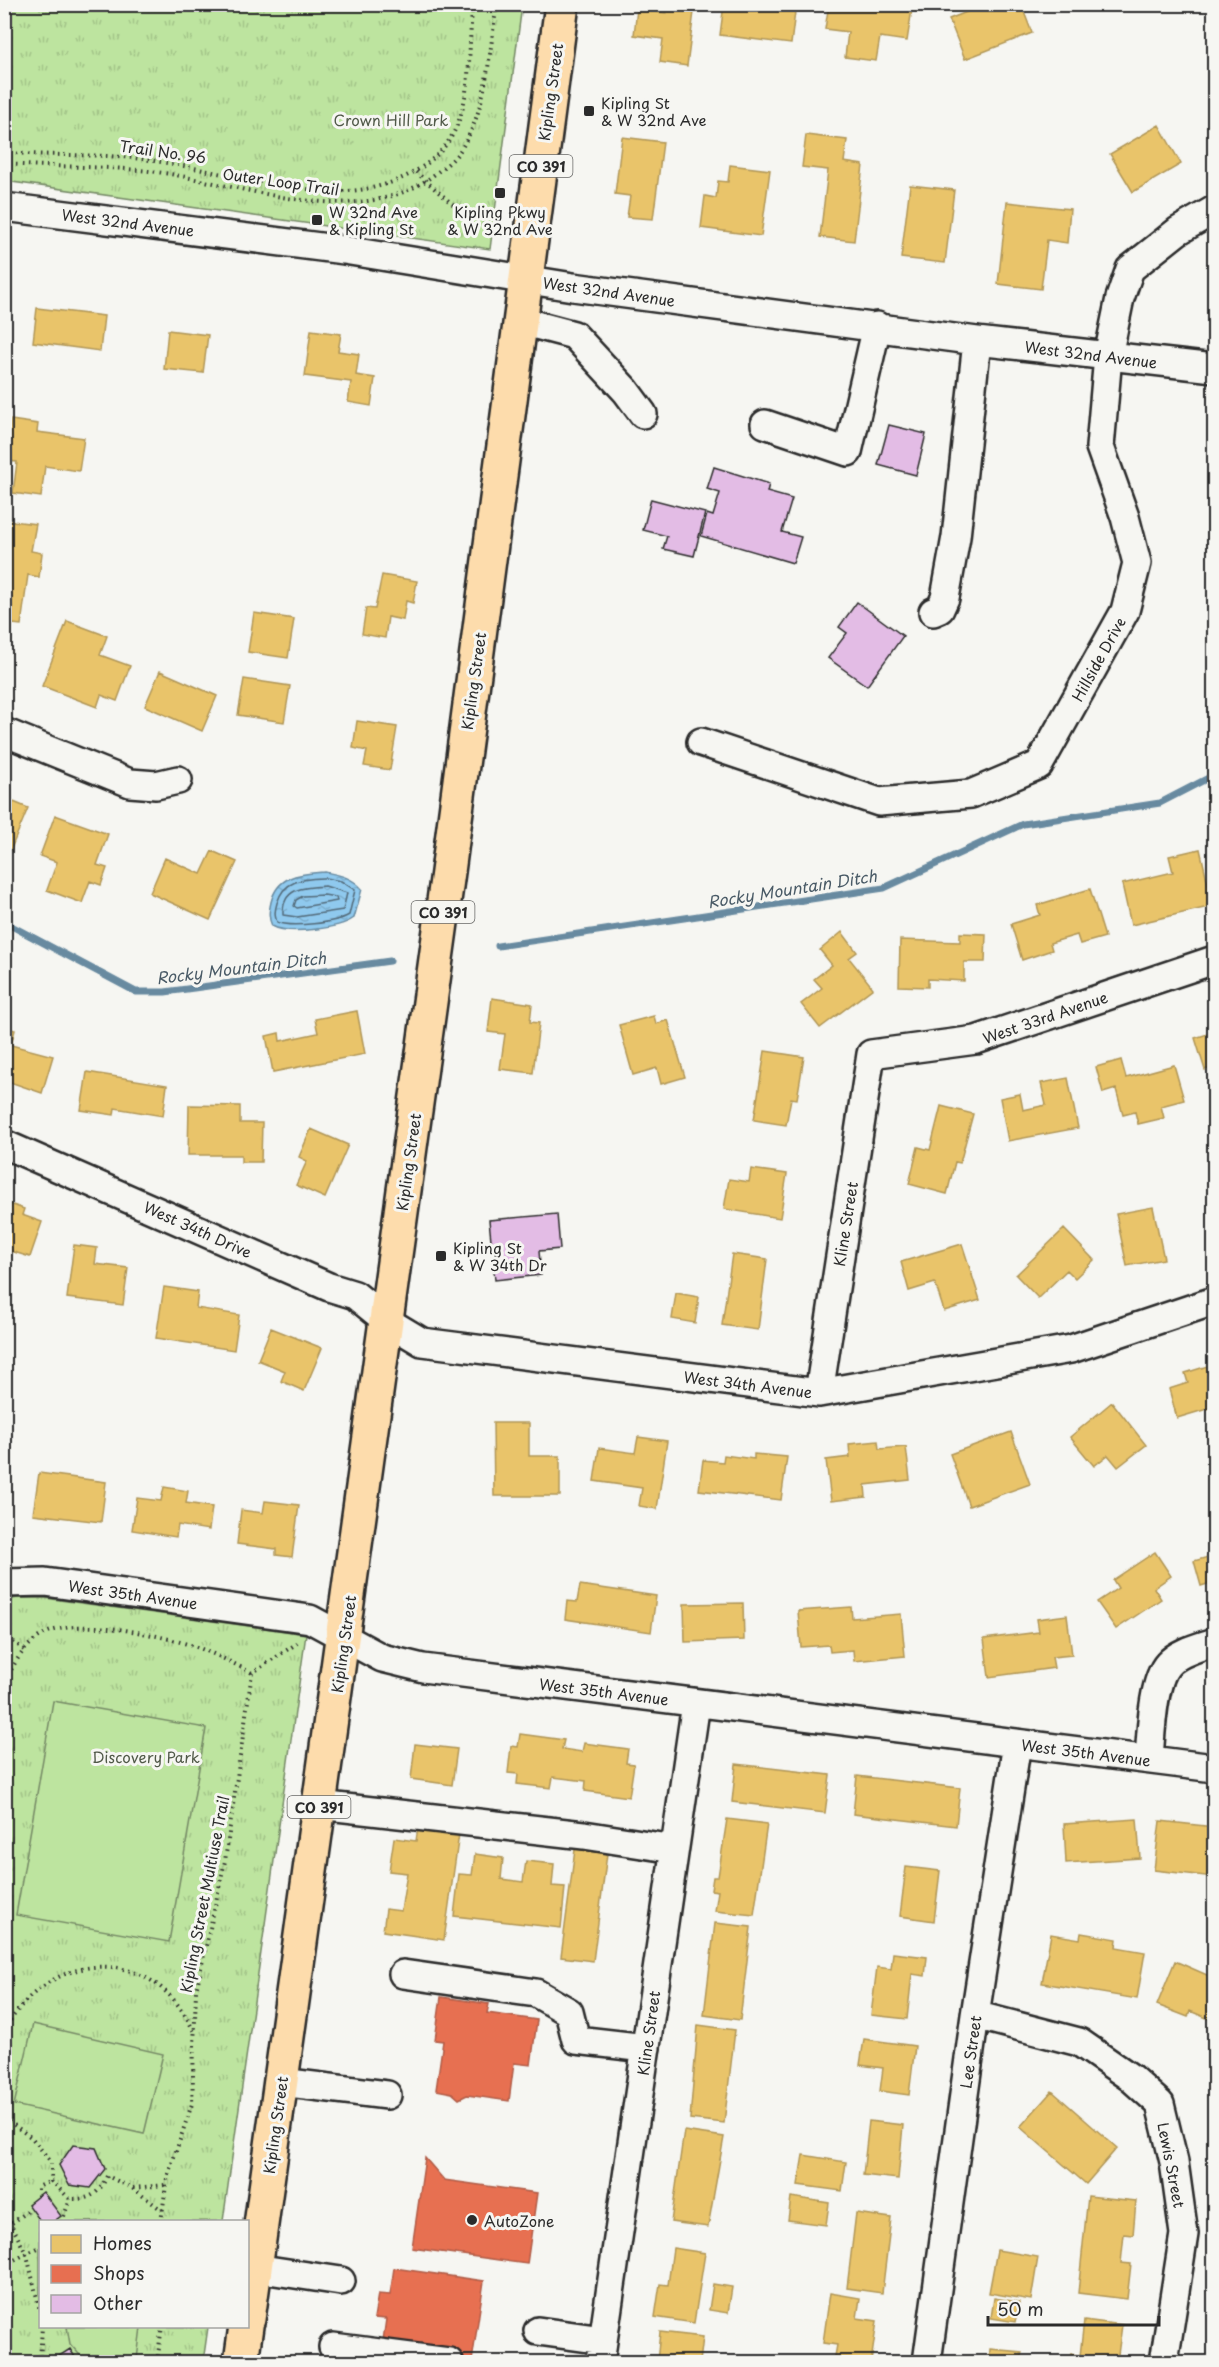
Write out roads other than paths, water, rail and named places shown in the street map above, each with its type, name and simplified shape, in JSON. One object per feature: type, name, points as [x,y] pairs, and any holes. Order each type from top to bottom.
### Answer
[{"type":"main road","name":"Kipling Street","points":[[249,2312],[344,1639],[562,4]]},
{"type":"main road","points":[[241,2362],[246,2328]]},
{"type":"street","name":"West 32nd Avenue","points":[[4,207],[344,250],[526,280],[977,341],[1215,368]]},
{"type":"street","name":"Hillside Drive","points":[[701,742],[879,802],[971,794],[1040,765],[1125,611],[1137,563],[1125,517],[1100,447],[1108,356],[1115,335],[1120,298],[1130,269],[1178,231],[1215,210]]},
{"type":"street","points":[[521,321],[574,335],[626,391],[643,414]]},
{"type":"street","points":[[765,424],[848,452],[877,326]]},
{"type":"street","points":[[933,612],[940,609],[945,598],[956,537],[977,341]]},
{"type":"street","points":[[4,732],[130,783],[156,785],[178,780]]},
{"type":"street","name":"West 33rd Avenue","points":[[871,1054],[976,1041],[1215,960]]},
{"type":"street","name":"Kline Street","points":[[819,1393],[871,1054]]},
{"type":"street","name":"West 34th Drive","points":[[4,1144],[329,1287],[355,1295],[387,1321]]},
{"type":"street","name":"West 34th Avenue","points":[[387,1321],[422,1342],[819,1393],[1071,1349],[1215,1300]]},
{"type":"street","name":"West 35th Avenue","points":[[4,1582],[45,1582],[310,1619],[382,1658],[423,1668],[1215,1768]]},
{"type":"street","points":[[1149,1759],[1159,1683],[1168,1664],[1193,1649],[1215,1642]]},
{"type":"street","name":"Kline Street","points":[[601,2351],[696,1702]]},
{"type":"street","name":"Lee Street","points":[[927,2362],[975,2015],[1017,1743]]},
{"type":"street","points":[[319,1805],[584,1835],[674,1849]]},
{"type":"street","points":[[403,1974],[536,1993],[569,2012],[576,2040],[646,2048]]},
{"type":"street","name":"Lewis Street","points":[[975,2015],[1079,2042],[1131,2078],[1160,2104],[1174,2162],[1184,2234],[1164,2362]]},
{"type":"street","points":[[281,2082],[387,2095]]},
{"type":"street","points":[[255,2268],[341,2281]]},
{"type":"street","points":[[538,2331],[601,2351]]},
{"type":"street","points":[[333,2347],[449,2362]]},
{"type":"water","points":[[325,872],[350,879],[362,889],[354,918],[337,925],[313,930],[289,930],[272,926],[269,917],[271,902],[279,886],[292,877]]},
{"type":"waterway","name":"Rocky Mountain Ditch","points":[[498,946],[884,888],[1023,824],[1160,803],[1214,775]]},
{"type":"waterway","name":"Rocky Mountain Ditch","points":[[4,922],[136,992],[165,992],[390,961]]},
{"type":"place","name":"Kipling St & W 32nd Ave","points":[[589,111]]},
{"type":"place","name":"Kipling Pkwy & W 32nd Ave","points":[[500,193]]},
{"type":"place","name":"W 32nd Ave & Kipling St","points":[[317,220]]},
{"type":"place","name":"Kipling St & W 34th Dr","points":[[441,1256]]},
{"type":"place","name":"AutoZone","points":[[472,2220]]},
{"type":"park label","name":"Crown Hill Park","points":[[391,119]]},
{"type":"park label","name":"Discovery Park","points":[[146,1756]]}]
